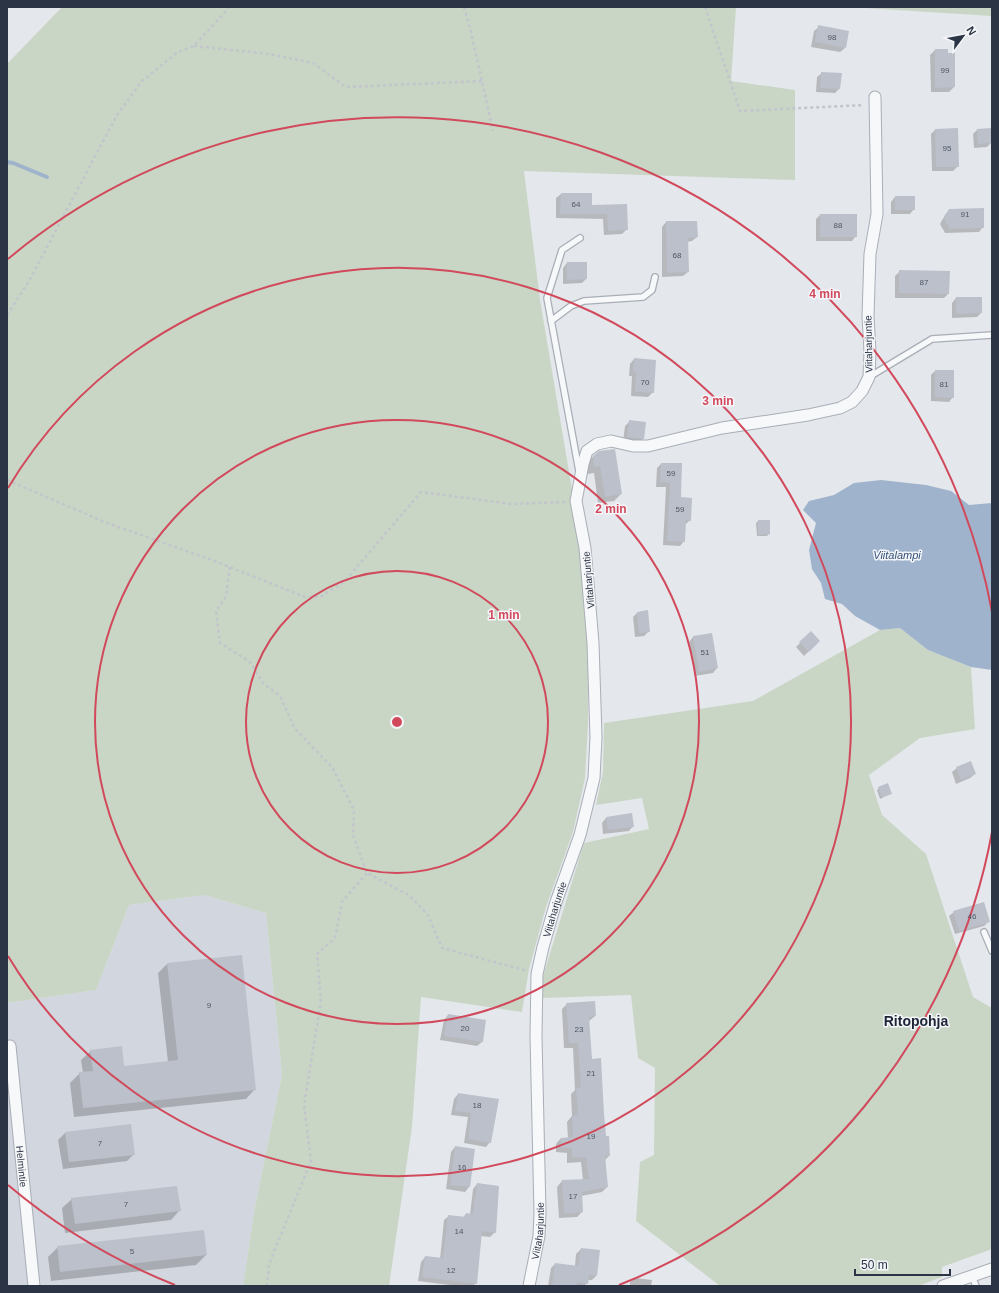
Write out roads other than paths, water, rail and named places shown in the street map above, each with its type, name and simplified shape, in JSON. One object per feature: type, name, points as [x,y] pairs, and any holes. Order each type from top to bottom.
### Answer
[{"type":"street","name":"Viitaharjuntie","points":[[529,1286],[539,1236],[540,1213],[536,1036],[537,974],[542,947],[556,902],[580,835],[594,778],[596,737],[593,643],[585,548],[576,502],[580,477],[587,451],[597,444],[611,441],[633,446],[648,446],[722,428],[815,414],[840,408],[852,402],[862,391],[869,377],[870,352],[868,316],[870,254],[877,214],[875,100]]},
{"type":"street","name":"Helmintie","points":[[10,1046],[34,1286]]},
{"type":"street","points":[[942,1286],[974,1281],[992,1269]]},
{"type":"lane","points":[[580,238],[562,250],[547,298],[580,477]]},
{"type":"lane","points":[[551,321],[571,306],[584,301],[643,297],[652,290],[655,277]]},
{"type":"lane","points":[[869,377],[932,339],[992,335]]},
{"type":"lane","points":[[984,932],[992,951]]},
{"type":"water","name":"Viitalampi","points":[[881,480],[926,485],[951,491],[969,505],[992,503],[992,670],[971,667],[928,650],[900,628],[880,630],[855,616],[842,604],[825,599],[821,583],[812,569],[809,550],[816,523],[803,510],[809,501],[834,495],[854,483]]},
{"type":"waterway","points":[[7,162],[47,177]]},
{"type":"district","name":"Ritopohja","points":[[916,1021]]}]
